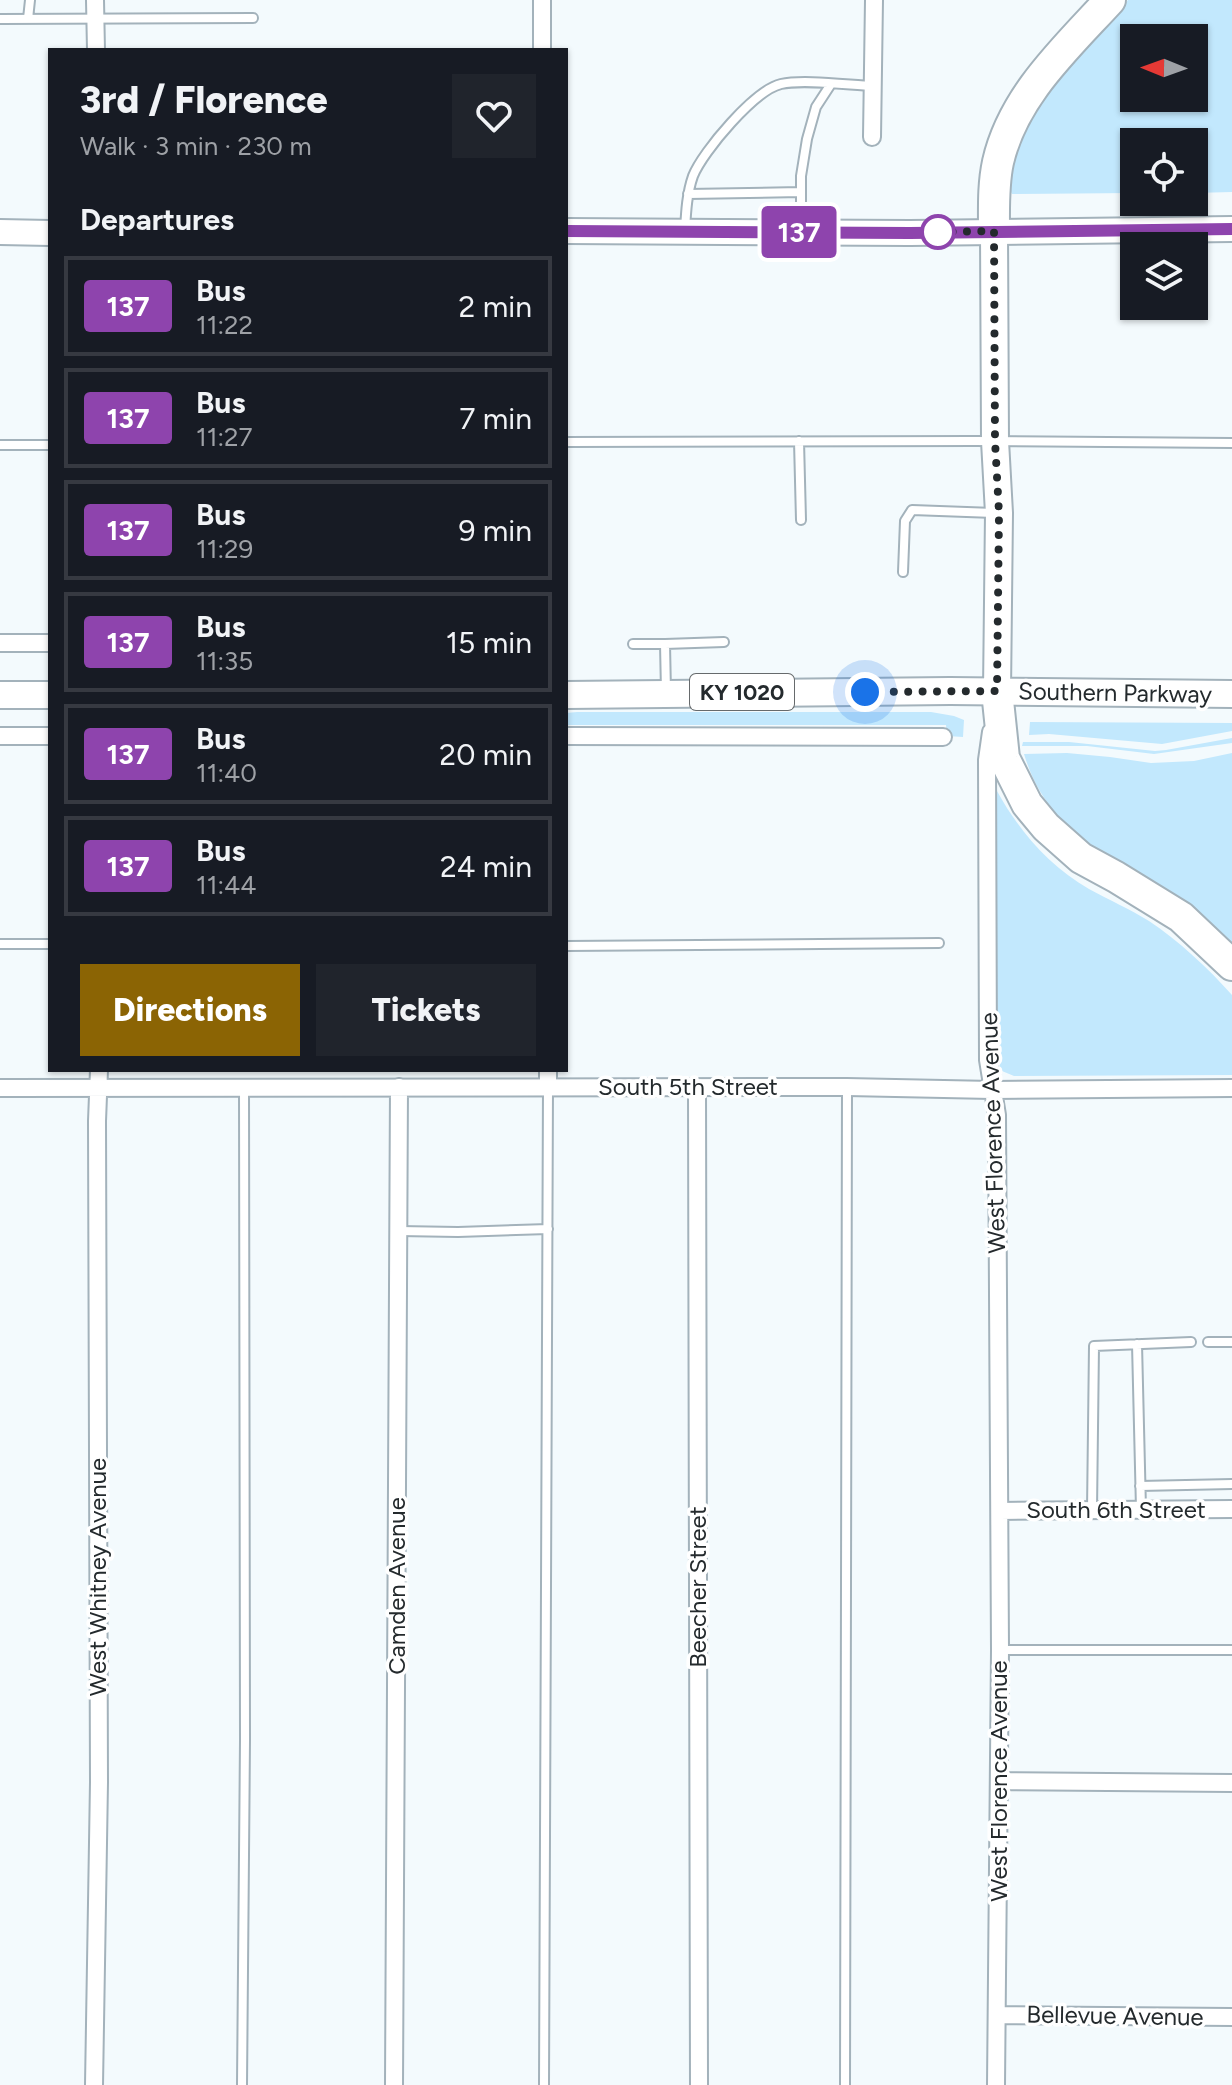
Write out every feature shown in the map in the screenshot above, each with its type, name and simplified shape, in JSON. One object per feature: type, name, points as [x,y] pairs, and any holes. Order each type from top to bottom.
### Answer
[{"type":"highway","points":[[994,231],[994,189],[1001,150],[1021,105],[1036,82],[1110,0]]},
{"type":"highway","points":[[997,691],[1004,758],[1027,804],[1046,827],[1081,858],[1181,917],[1232,965]]},
{"type":"main road","points":[[568,231],[1232,229]]},
{"type":"main road","name":"West Florence Avenue","points":[[994,231],[995,441],[999,513],[997,691]]},
{"type":"main road","points":[[0,232],[48,233]]},
{"type":"main road","name":"Southern Parkway","points":[[568,695],[997,691],[1232,694]]},
{"type":"main road","points":[[0,695],[48,695]]},
{"type":"street","points":[[95,0],[96,48]]},
{"type":"street","points":[[542,0],[542,48]]},
{"type":"street","points":[[872,137],[874,0]]},
{"type":"street","points":[[0,643],[48,643]]},
{"type":"street","name":"West Florence Avenue","points":[[996,2085],[1000,1511],[997,1115],[988,1060],[987,760],[997,691]]},
{"type":"street","points":[[0,736],[48,736]]},
{"type":"street","points":[[568,736],[943,737]]},
{"type":"street","name":"West Whitney Avenue","points":[[94,2085],[99,1782],[99,1072]]},
{"type":"street","name":"South 5th Street","points":[[0,1088],[399,1087],[548,1078],[697,1088],[1232,1088]]},
{"type":"street","name":"Camden Avenue","points":[[394,2085],[399,1087]]},
{"type":"street","name":"Beecher Street","points":[[697,1088],[699,2085]]},
{"type":"street","name":"South 6th Street","points":[[1000,1511],[1232,1509]]},
{"type":"street","points":[[999,1781],[1232,1783]]},
{"type":"street","name":"Bellevue Avenue","points":[[997,2015],[1232,2017]]},
{"type":"lane","points":[[28,19],[30,0]]},
{"type":"lane","points":[[0,19],[253,18]]},
{"type":"lane","points":[[685,231],[688,194],[703,156],[765,92],[779,84],[873,86]]},
{"type":"lane","points":[[801,232],[803,162],[811,122],[816,107],[831,84]]},
{"type":"lane","points":[[688,194],[801,192]]},
{"type":"lane","points":[[799,441],[801,520]]},
{"type":"lane","points":[[568,442],[1232,443]]},
{"type":"lane","points":[[0,445],[48,445]]},
{"type":"lane","points":[[903,572],[905,521],[912,510],[999,513]]},
{"type":"lane","points":[[633,644],[724,642]]},
{"type":"lane","points":[[665,644],[666,693]]},
{"type":"lane","points":[[568,946],[939,943]]},
{"type":"lane","points":[[0,944],[48,944]]},
{"type":"lane","points":[[544,2085],[548,1078]]},
{"type":"lane","points":[[845,2085],[847,1087]]},
{"type":"lane","points":[[242,2085],[244,1088]]},
{"type":"lane","points":[[398,1231],[548,1229]]},
{"type":"lane","points":[[1092,1510],[1094,1346],[1191,1342]]},
{"type":"lane","points":[[1208,1342],[1232,1342]]},
{"type":"lane","points":[[1137,1344],[1141,1509]]},
{"type":"lane","points":[[1140,1486],[1232,1484]]},
{"type":"lane","points":[[1000,1650],[1232,1650]]},
{"type":"shaded area","points":[[1128,0],[1232,0],[1232,192],[1208,193],[1208,128],[1120,128],[1120,193],[1012,194],[1010,176],[1020,140],[1044,96]]},
{"type":"shaded area","points":[[931,712],[964,720],[963,737],[947,736],[946,725],[568,725],[568,713]]},
{"type":"shaded area","points":[[1030,722],[1232,723],[1232,731],[1162,744],[1029,735]]},
{"type":"shaded area","points":[[1232,738],[1232,743],[1154,754],[1087,746],[1022,746],[1023,742],[1069,742],[1155,751]]},
{"type":"shaded area","points":[[1067,753],[1151,763],[1194,761],[1232,753],[1232,945],[1178,902],[1099,852],[1075,834],[1054,812],[1037,786],[1024,754]]},
{"type":"shaded area","points":[[997,791],[1025,834],[1061,870],[1160,929],[1193,955],[1232,995],[1232,1075],[1014,1076],[1002,1071],[998,1027],[994,1026],[994,792]]},
{"type":"bus line","name":"137","points":[[568,231],[910,233],[1232,229]]},
{"type":"route","points":[[865,692],[997,691],[999,488],[995,441],[994,231],[932,232],[938,232]]}]
